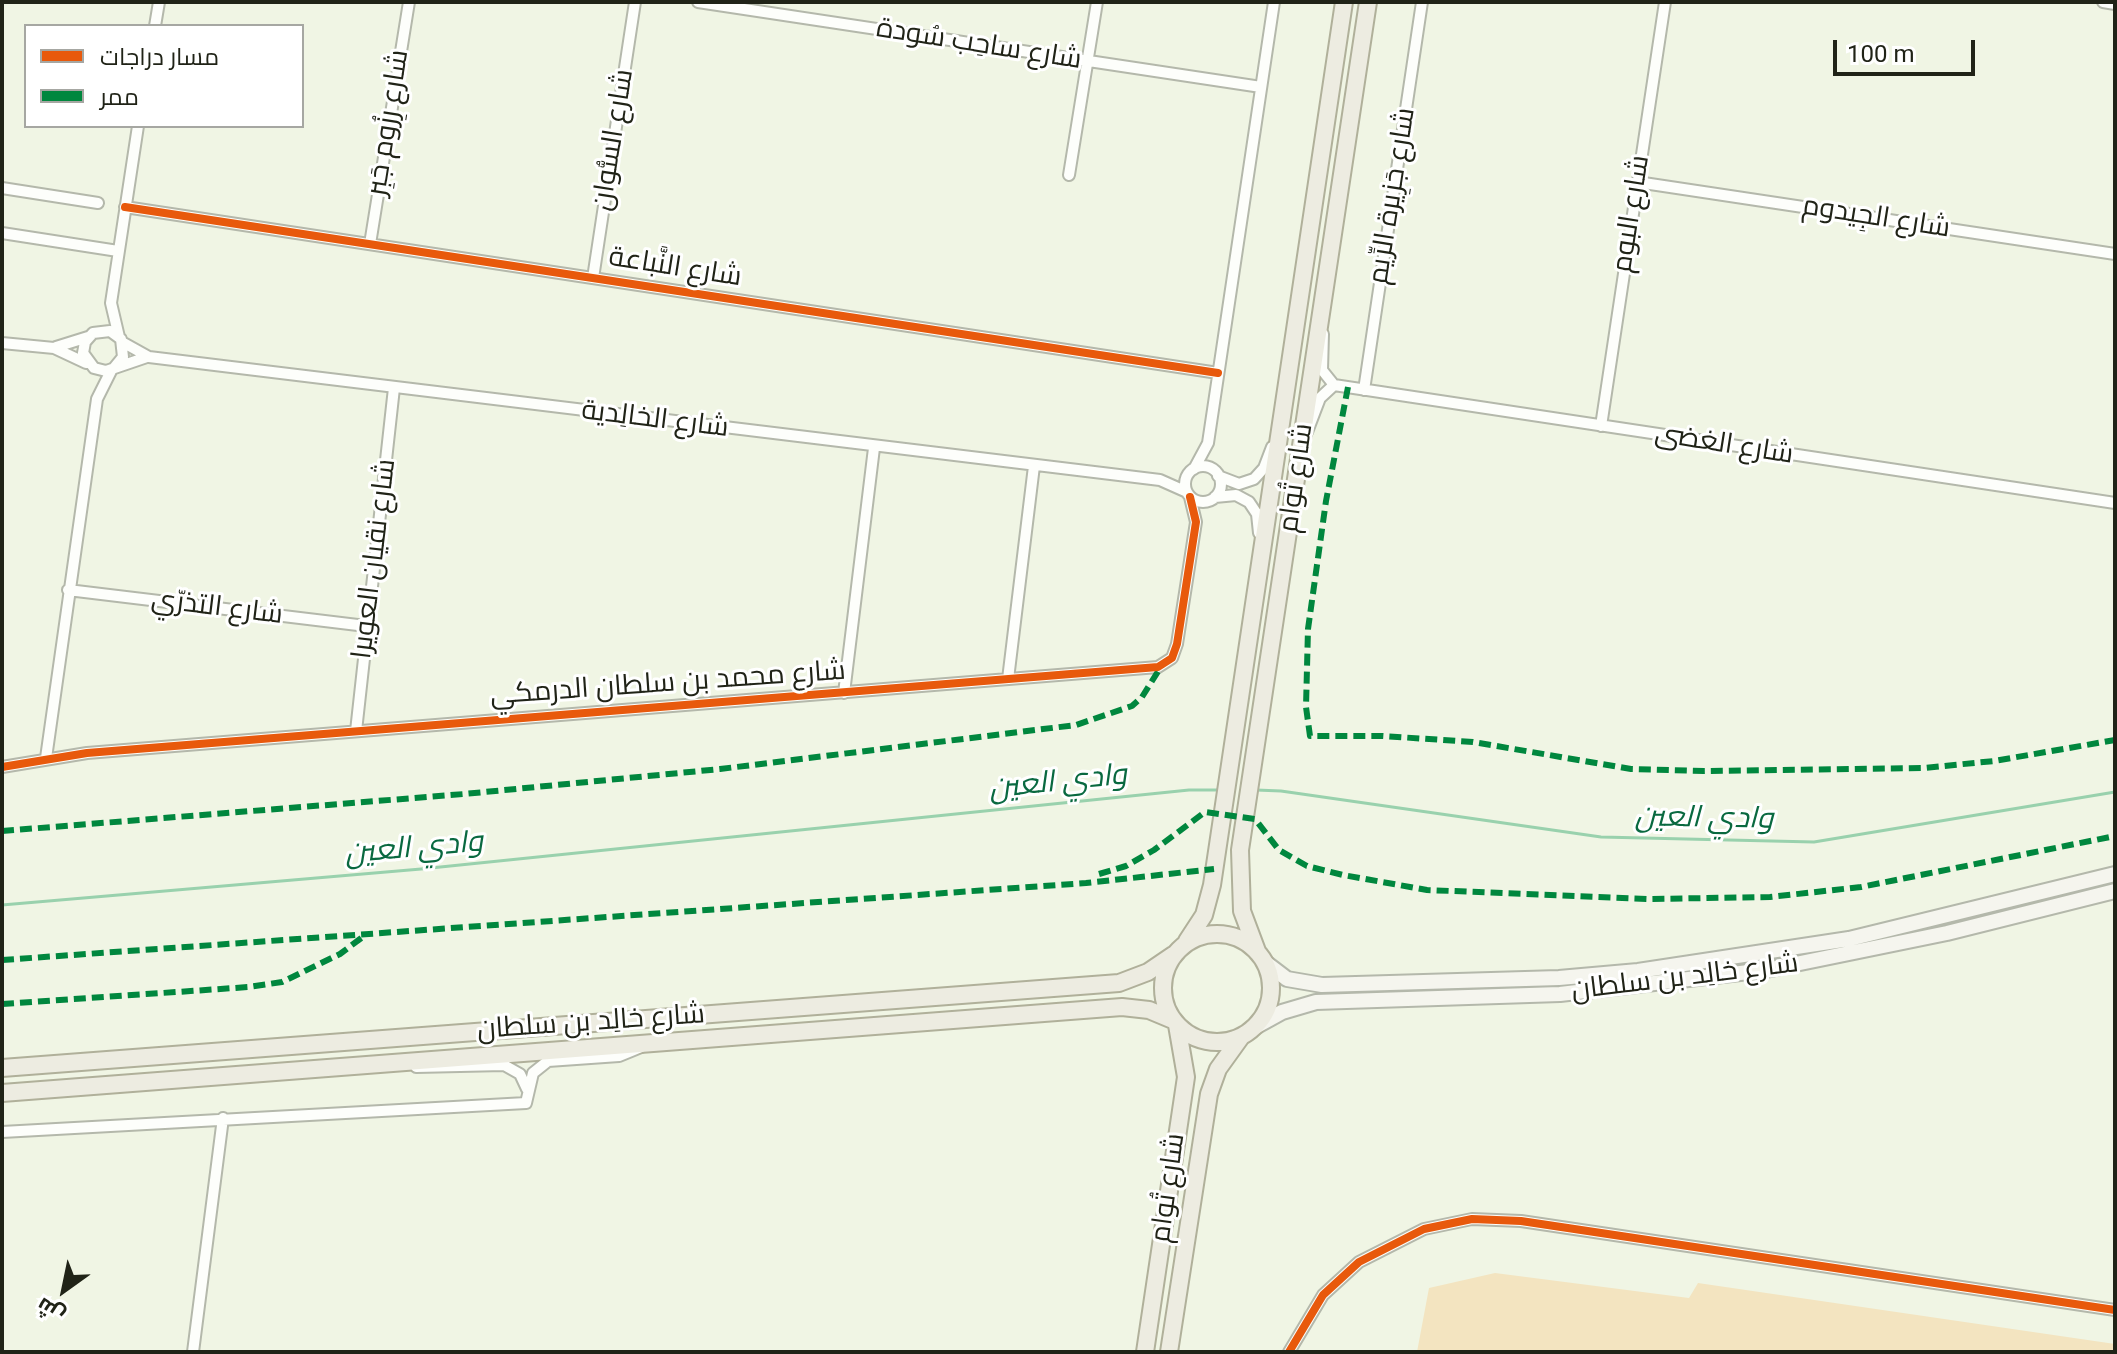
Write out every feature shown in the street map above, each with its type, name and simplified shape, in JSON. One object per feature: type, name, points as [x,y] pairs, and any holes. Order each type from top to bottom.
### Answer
[{"type":"main road","name":"شارع تُوام","points":[[1187,941],[1209,900],[1344,2]]},
{"type":"main road","name":"شارع تُوام","points":[[1262,957],[1242,911],[1240,850],[1368,2]]},
{"type":"main road","points":[[1216,933],[1231,935],[1262,957],[1271,977],[1269,1005],[1247,1032],[1228,1041],[1201,1040],[1175,1023],[1165,1005],[1162,988],[1165,970],[1173,955],[1187,941],[1216,933]]},
{"type":"main road","name":"شارع خالِد بن سلطان","points":[[2,1068],[1119,983],[1148,972],[1173,955]]},
{"type":"main road","name":"شارع خالِد بن سلطان","points":[[2,1093],[1122,1007],[1149,1010],[1175,1023]]},
{"type":"main road","name":"شارع تُوام","points":[[1145,1352],[1186,1077],[1175,1023]]},
{"type":"main road","name":"شارع تُوام","points":[[1169,1352],[1209,1094],[1218,1069],[1247,1032]]},
{"type":"street","points":[[155,24],[159,2]]},
{"type":"street","name":"شارع رِزُوم جَبِر","points":[[370,244],[409,2]]},
{"type":"street","name":"شارع السُّوان","points":[[593,278],[635,2]]},
{"type":"street","name":"شارع ساحِب سُودة","points":[[698,2],[1261,87]]},
{"type":"street","points":[[1069,175],[1097,2]]},
{"type":"street","points":[[1261,556],[1254,507],[1236,495],[1200,502],[1189,495],[1185,482],[1208,443],[1274,2]]},
{"type":"street","name":"شارع جَزِيرة الرِّيم","points":[[1364,390],[1422,2]]},
{"type":"street","name":"شارع البوم","points":[[1601,426],[1665,2]]},
{"type":"street","points":[[2103,2],[2115,4]]},
{"type":"street","points":[[46,758],[97,399],[123,357],[111,303],[138,128]]},
{"type":"street","name":"شارع الجِيدوم","points":[[1637,182],[2115,254]]},
{"type":"street","points":[[2,188],[98,203]]},
{"type":"street","name":"شارع النَّباعة","points":[[125,207],[1218,373]]},
{"type":"street","points":[[2,233],[118,251]]},
{"type":"street","points":[[97,399],[83,353],[90,335],[111,303]]},
{"type":"street","points":[[1302,440],[1320,398],[1334,385],[1322,370],[1324,347],[1320,325]]},
{"type":"street","points":[[54,348],[104,330],[121,340]]},
{"type":"street","name":"شارع الخالِدية","points":[[121,340],[149,357],[874,448],[1160,480],[1189,495]]},
{"type":"street","points":[[2,343],[54,348],[100,371],[113,369]]},
{"type":"street","name":"شارع الخالِدية","points":[[113,369],[149,357]]},
{"type":"street","name":"شارع الغضى","points":[[1334,385],[2115,503]]},
{"type":"street","name":"شارع نقيان العويرا","points":[[356,731],[394,388]]},
{"type":"street","points":[[1192,470],[1203,466],[1239,484],[1254,479],[1264,468],[1280,423]]},
{"type":"street","points":[[1208,443],[1220,489],[1213,498]]},
{"type":"street","points":[[844,693],[874,448]]},
{"type":"street","points":[[1008,679],[1034,466]]},
{"type":"street","name":"شارع الخالِدية","points":[[1160,480],[1192,470]]},
{"type":"street","name":"شارع محمد بن سلطان الدرمكي","points":[[2,767],[46,758],[356,731],[1152,668],[1168,662],[1177,644],[1196,522],[1189,495]]},
{"type":"street","name":"شارع محمد بن سلطان الدرمكي","points":[[1196,522],[1213,498]]},
{"type":"street","name":"شارع التذرّي","points":[[68,590],[366,626]]},
{"type":"street","name":"شارع خالِد بن سلطان","points":[[1262,957],[1287,979],[1322,985],[1559,978],[1638,971],[1849,939],[2115,874]]},
{"type":"street","name":"شارع خالِد بن سلطان","points":[[1247,1032],[1298,1006],[1331,1001],[1560,994],[1766,970],[1909,942],[2115,891]]},
{"type":"street","points":[[2,1132],[526,1103],[533,1073],[548,1061],[619,1056],[647,1044]]},
{"type":"street","points":[[398,1063],[431,1069],[504,1065],[520,1074],[527,1091]]},
{"type":"street","points":[[193,1352],[223,1118]]},
{"type":"street","points":[[1289,1352],[1323,1295],[1359,1262],[1424,1229],[1472,1219],[1521,1221],[2115,1310]]},
{"type":"shaded area","points":[[1495,1273],[1689,1298],[1698,1283],[2115,1344],[2115,1352],[1417,1352],[1429,1288]]},
{"type":"waterway","name":"وادي العين","points":[[2,905],[421,869],[1189,790],[1221,790]]},
{"type":"waterway","name":"وادي العين","points":[[1256,790],[1601,837],[1814,842],[2115,792]]},
{"type":"marked path","points":[[1348,387],[1326,501],[1308,629],[1306,707],[1310,736],[1383,736],[1473,742],[1631,769],[1704,771],[1924,768],[1994,761],[2115,740]]},
{"type":"marked path","points":[[2,831],[464,794],[720,769],[1076,725],[1132,706],[1142,697],[1162,665]]},
{"type":"marked path","points":[[1099,874],[1126,866],[1154,850],[1205,812],[1255,819],[1279,850],[1307,866],[1343,875],[1427,890],[1649,899],[1770,897],[1861,887],[2115,836]]},
{"type":"marked path","points":[[2,960],[1086,883],[1214,869]]},
{"type":"marked path","points":[[2,1004],[282,982],[340,954],[364,936]]},
{"type":"cycle path","points":[[125,207],[1218,373]]},
{"type":"cycle path","points":[[2,767],[87,753],[1158,667],[1172,658],[1177,644],[1196,522],[1190,497]]},
{"type":"cycle path","points":[[1289,1352],[1323,1295],[1359,1262],[1424,1229],[1472,1219],[1521,1221],[2115,1310]]}]
